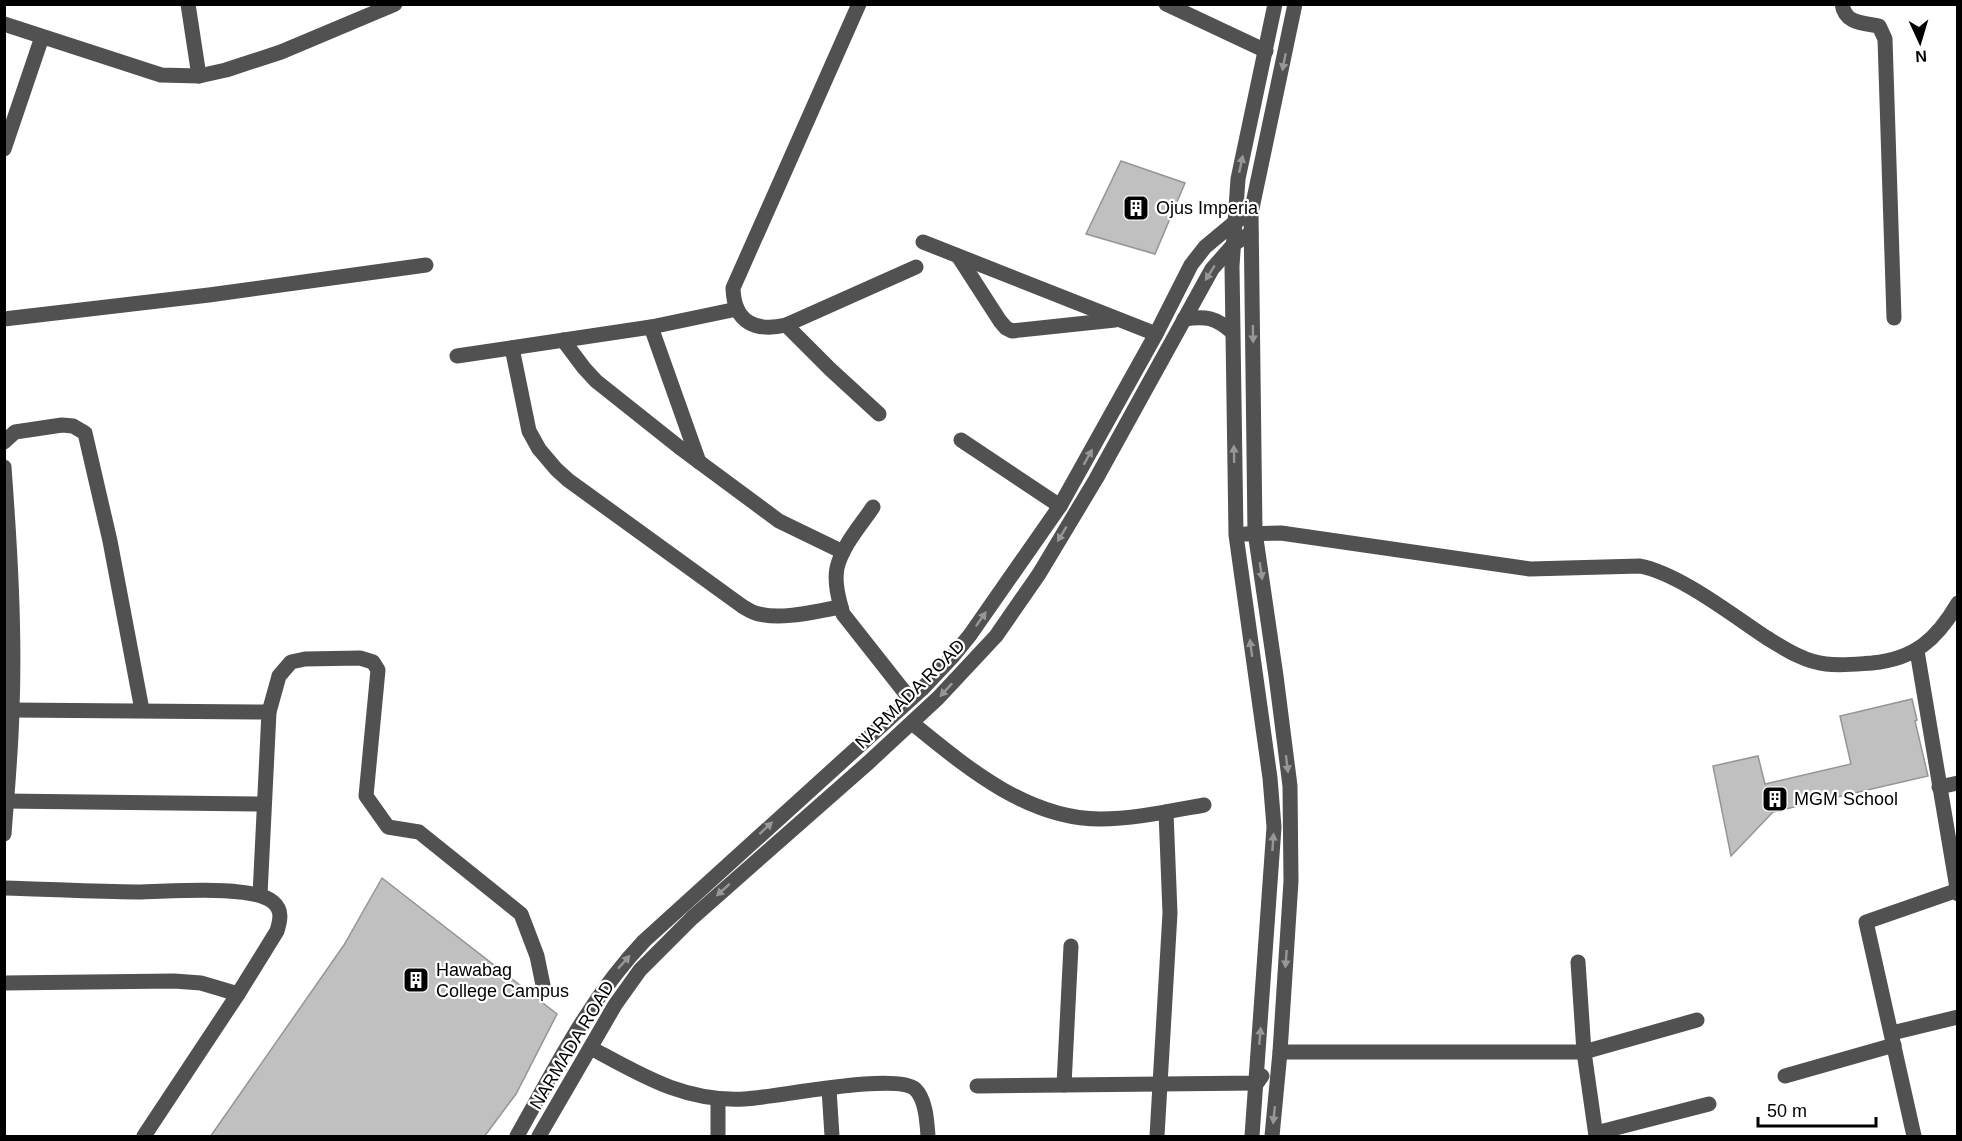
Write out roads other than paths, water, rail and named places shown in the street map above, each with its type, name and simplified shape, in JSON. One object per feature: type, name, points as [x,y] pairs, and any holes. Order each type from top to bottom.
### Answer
[{"type":"street","points":[[188,4],[199,76]]},
{"type":"street","points":[[4,24],[161,75],[199,76],[226,70],[281,52],[395,4]]},
{"type":"street","points":[[859,4],[733,288],[733,298],[737,309],[747,321],[758,328],[770,329],[786,325],[916,267]]},
{"type":"street","points":[[1166,4],[1266,51]]},
{"type":"street","points":[[1252,1137],[1274,827],[1270,778],[1236,536],[1232,266],[1238,178],[1275,4]]},
{"type":"street","points":[[1272,1137],[1291,881],[1290,786],[1255,532],[1251,213],[1283,69],[1294,4]]},
{"type":"street","points":[[1842,4],[1844,14],[1848,19],[1879,26],[1885,39],[1894,318]]},
{"type":"street","points":[[4,148],[42,37]]},
{"type":"street","points":[[517,1137],[587,1012],[618,968],[660,925],[910,699],[970,635],[1060,506],[1156,334],[1191,265],[1205,247],[1235,222],[1251,213]]},
{"type":"street","name":"NARMADA ROAD","points":[[539,1137],[615,1005],[640,970],[684,926],[912,723],[996,636],[1039,574],[1096,479],[1212,268],[1234,244],[1251,233]]},
{"type":"street","points":[[923,242],[1156,334]]},
{"type":"street","points":[[958,256],[1000,321],[1012,331],[1118,319]]},
{"type":"street","points":[[4,319],[209,295],[426,265]]},
{"type":"street","points":[[457,356],[651,327],[737,309]]},
{"type":"street","points":[[1184,319],[1209,318],[1220,322],[1232,332]]},
{"type":"street","points":[[786,325],[879,414]]},
{"type":"street","points":[[651,327],[699,462]]},
{"type":"street","points":[[563,340],[596,381],[699,462],[779,521],[843,552]]},
{"type":"street","points":[[512,348],[529,431],[539,449],[568,480],[742,606],[758,614],[801,614],[841,607]]},
{"type":"street","points":[[4,442],[15,432],[62,425],[73,426],[85,433],[113,552],[142,710]]},
{"type":"street","points":[[960,440],[1060,506]]},
{"type":"street","points":[[4,467],[10,552],[12,710],[4,834]]},
{"type":"street","points":[[873,507],[843,552],[837,568],[836,581],[841,607],[843,614],[910,699]]},
{"type":"street","points":[[1236,536],[1255,532],[1281,532],[1530,569],[1640,566],[1677,580],[1790,652],[1824,664],[1887,662],[1917,651],[1932,638],[1958,603]]},
{"type":"street","points":[[1914,1137],[1866,922],[1957,892],[1917,651]]},
{"type":"street","points":[[260,895],[269,712],[279,676],[291,662],[305,659],[360,658],[373,662],[378,670],[366,796],[388,827],[419,832],[521,914],[537,956],[544,990]]},
{"type":"street","points":[[12,710],[269,712]]},
{"type":"street","points":[[912,723],[965,766],[1008,792],[1045,809],[1076,817],[1099,819],[1138,817],[1204,805]]},
{"type":"street","points":[[1939,787],[1958,783]]},
{"type":"street","points":[[6,801],[264,804]]},
{"type":"street","points":[[1157,1137],[1170,913],[1166,812]]},
{"type":"street","points":[[4,888],[137,892],[225,891],[260,895],[277,907],[280,913],[277,931],[144,1137]]},
{"type":"street","points":[[1064,1085],[1071,946]]},
{"type":"street","points":[[1578,962],[1584,1052],[1596,1135],[1710,1104]]},
{"type":"street","points":[[4,982],[174,981],[201,984],[238,994]]},
{"type":"street","points":[[1785,1076],[1958,1017]]},
{"type":"street","points":[[1280,1052],[1584,1052],[1697,1020]]},
{"type":"street","points":[[591,1048],[655,1082],[692,1096],[718,1099],[745,1099],[879,1083],[902,1083],[915,1089],[921,1098],[928,1137]]},
{"type":"street","points":[[1257,1083],[1280,1052]]},
{"type":"street","points":[[977,1086],[1257,1083]]},
{"type":"street","points":[[829,1089],[832,1137]]},
{"type":"street","points":[[718,1099],[718,1137]]},
{"type":"place","name":"Ojus Imperia","points":[[1136,208]]},
{"type":"place","name":"MGM School","points":[[1775,799]]},
{"type":"place","name":"Hawabag College Campus","points":[[416,980]]}]
